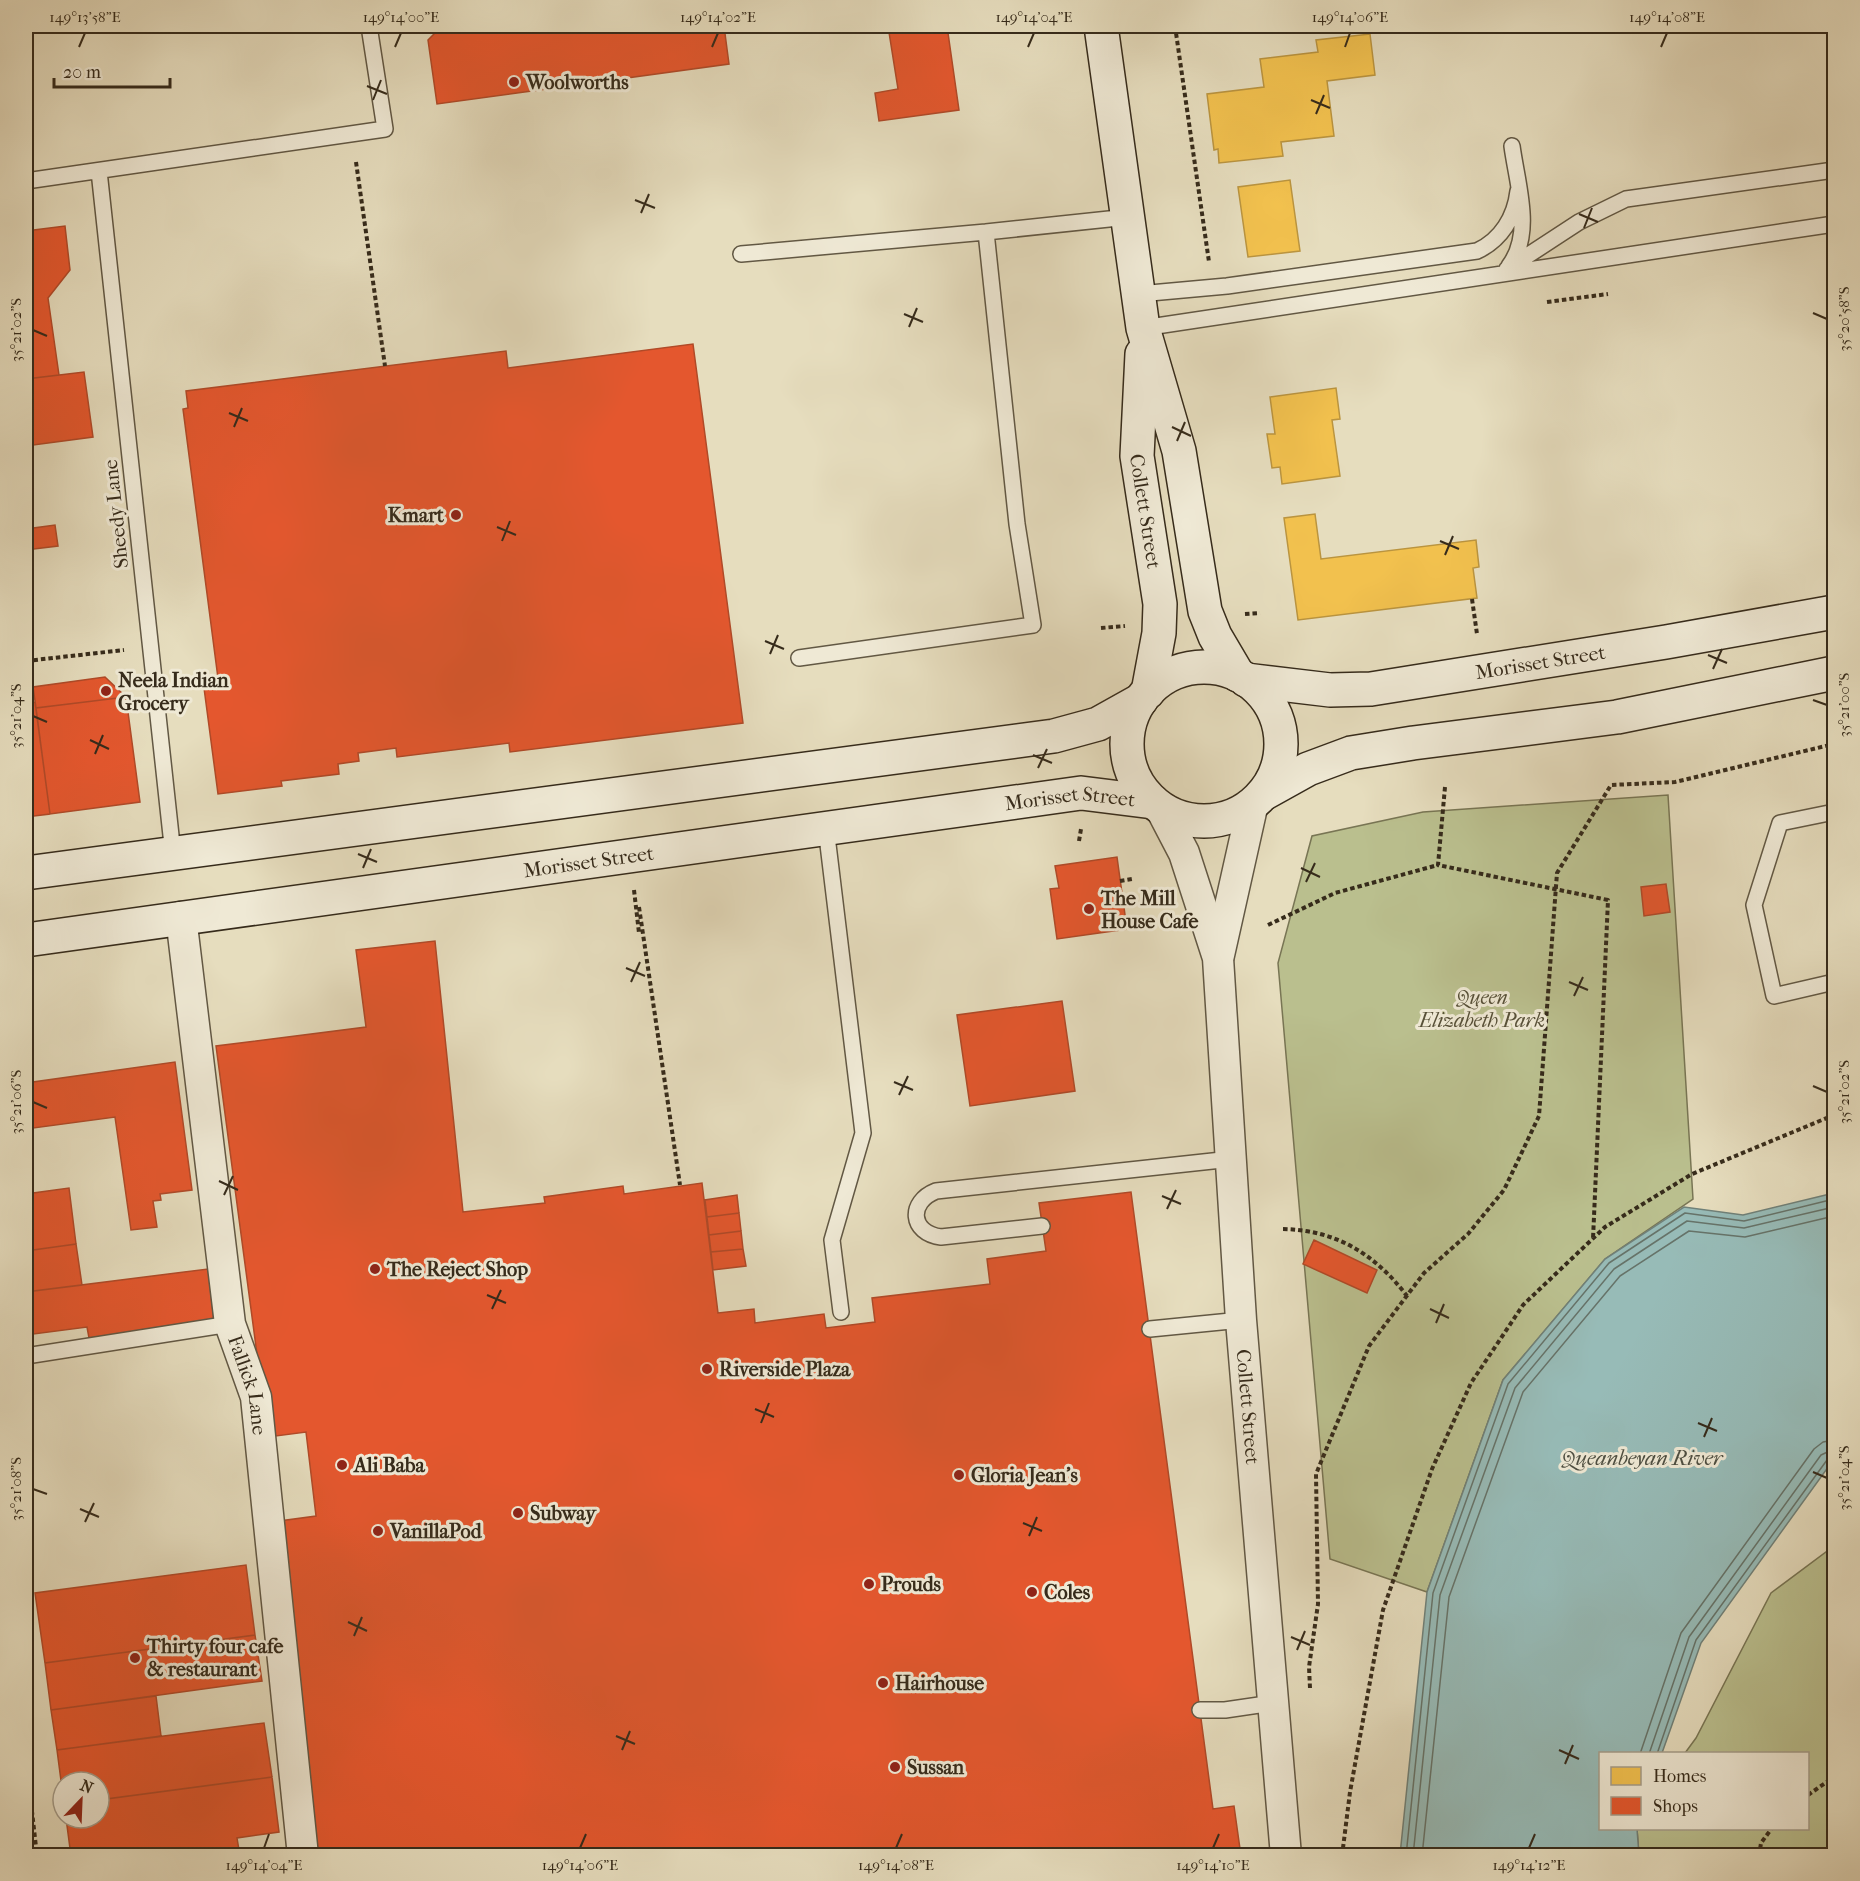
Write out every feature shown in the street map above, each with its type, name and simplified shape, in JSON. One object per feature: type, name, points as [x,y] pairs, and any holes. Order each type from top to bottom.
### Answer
[{"type":"street","name":"Collett Street","points":[[1101,26],[1143,328],[1137,456],[1160,604],[1159,633],[1144,696]]},
{"type":"street","name":"Collett Street","points":[[1143,328],[1179,451],[1205,611],[1215,636],[1242,677]]},
{"type":"street","name":"Morisset Street","points":[[1242,677],[1330,690],[1371,689],[1666,642],[1834,612]]},
{"type":"street","points":[[1785,683],[1810,673],[1834,655]]},
{"type":"street","points":[[26,873],[594,795],[833,767],[1054,736],[1098,724],[1144,696],[1164,678],[1196,668],[1217,668],[1242,677],[1267,699],[1279,726],[1281,740],[1277,769],[1258,799]]},
{"type":"street","points":[[1144,696],[1130,723],[1129,759],[1138,783],[1157,804],[1182,818],[1207,821],[1232,816],[1308,769],[1351,753],[1413,742],[1617,717],[1834,672]]},
{"type":"street","name":"Morisset Street","points":[[26,940],[1081,793],[1157,804]]},
{"type":"street","name":"Collett Street","points":[[1218,958],[1258,799]]},
{"type":"street","name":"Collett Street","points":[[1157,804],[1184,853],[1218,958],[1241,1320],[1286,1856]]},
{"type":"street","name":"Fallick Lane","points":[[181,917],[230,1324],[256,1398],[303,1856]]},
{"type":"lane","points":[[26,181],[385,129],[369,26]]},
{"type":"lane","points":[[1500,273],[1515,258],[1522,242],[1512,146]]},
{"type":"lane","points":[[1500,273],[1579,222],[1626,199],[1834,170]]},
{"type":"lane","name":"Sheedy Lane","points":[[99,171],[173,854]]},
{"type":"lane","points":[[1139,294],[1212,287],[1477,251],[1490,244],[1504,230],[1514,208],[1518,191]]},
{"type":"lane","points":[[741,254],[1128,217]]},
{"type":"lane","points":[[1143,328],[1834,225]]},
{"type":"lane","points":[[799,658],[1033,625],[1017,524],[986,232]]},
{"type":"lane","points":[[1834,812],[1780,823],[1754,904],[1773,996],[1834,982]]},
{"type":"lane","points":[[826,828],[863,1133],[832,1240],[842,1312]]},
{"type":"lane","points":[[1042,1226],[941,1237],[930,1235],[920,1227],[916,1216],[918,1204],[926,1195],[936,1191],[1231,1160]]},
{"type":"lane","points":[[1150,1329],[1241,1320]]},
{"type":"lane","points":[[26,1356],[230,1324]]},
{"type":"lane","points":[[1200,1710],[1225,1710],[1273,1703]]},
{"type":"path","points":[[1175,26],[1212,287]]},
{"type":"path","points":[[352,134],[385,366]]},
{"type":"path","points":[[1547,302],[1608,294]]},
{"type":"path","points":[[1472,599],[1477,634]]},
{"type":"path","points":[[26,661],[152,646]]},
{"type":"path","points":[[1310,1691],[1309,1667],[1318,1604],[1316,1474],[1369,1346],[1424,1273],[1468,1234],[1504,1190],[1539,1116],[1557,873],[1611,785],[1675,782],[1834,744]]},
{"type":"path","points":[[1438,865],[1445,787]]},
{"type":"path","points":[[1268,926],[1335,893],[1438,865],[1608,900],[1593,1239]]},
{"type":"path","points":[[1120,881],[1132,879]]},
{"type":"path","points":[[633,883],[639,933]]},
{"type":"path","points":[[639,907],[680,1185]]},
{"type":"path","points":[[1342,1856],[1350,1792],[1383,1610],[1432,1469],[1471,1383],[1523,1305],[1605,1227],[1692,1174],[1834,1115]]},
{"type":"path","points":[[1282,1228],[1305,1229],[1346,1242],[1381,1265],[1407,1296]]},
{"type":"path","points":[[26,1758],[37,1856]]},
{"type":"path","points":[[1809,1794],[1834,1777]]},
{"type":"path","points":[[1759,1856],[1761,1843],[1771,1830]]},
{"type":"green space","name":"Queen Elizabeth Park","points":[[1668,795],[1693,1199],[1605,1259],[1503,1380],[1427,1592],[1330,1559],[1278,963],[1312,836],[1423,812]]},
{"type":"green space","points":[[1834,1546],[1834,1855],[1639,1855],[1637,1830],[1809,1830],[1809,1752],[1686,1752],[1696,1738],[1771,1593]]},
{"type":"water","name":"Queanbeyan River","points":[[1834,1193],[1834,1459],[1701,1643],[1662,1752],[1599,1752],[1599,1830],[1637,1830],[1639,1855],[1400,1855],[1427,1592],[1503,1380],[1605,1259],[1684,1207],[1743,1215]]},
{"type":"building: Homes","points":[[1370,34],[1375,75],[1327,81],[1334,136],[1281,142],[1283,156],[1219,163],[1218,149],[1214,150],[1207,94],[1264,87],[1260,59],[1318,52],[1316,40]]},
{"type":"building: Homes","points":[[1290,180],[1300,251],[1248,257],[1238,187]]},
{"type":"building: Homes","points":[[1336,388],[1340,419],[1332,420],[1340,476],[1282,484],[1280,467],[1272,468],[1267,434],[1275,434],[1270,397]]},
{"type":"building: Homes","points":[[1315,514],[1321,559],[1476,540],[1479,567],[1473,568],[1477,598],[1298,620],[1284,518]]},
{"type":"building: Shops","name":"Woolworths","points":[[438,26],[724,26],[729,64],[437,104],[428,40],[438,30]]},
{"type":"building: Shops","points":[[888,26],[947,26],[959,110],[879,121],[875,93],[898,89]]},
{"type":"building: Shops","points":[[65,226],[70,270],[48,298],[59,375],[26,379],[26,231]]},
{"type":"building: Shops","name":"Kmart","points":[[693,344],[743,723],[510,752],[509,743],[397,757],[396,748],[358,753],[359,761],[338,764],[339,774],[281,781],[282,786],[218,794],[204,688],[219,686],[183,409],[188,408],[186,391],[506,351],[508,368]]},
{"type":"building: Shops","points":[[84,372],[93,437],[26,446],[26,379]]},
{"type":"building: Shops","points":[[55,525],[58,546],[26,550],[26,529]]},
{"type":"building: Shops","points":[[105,677],[126,697],[36,708],[33,687]]},
{"type":"building: Shops","points":[[126,697],[140,802],[50,814],[36,708]]},
{"type":"building: Shops","points":[[35,702],[50,814],[26,817],[26,704]]},
{"type":"building: Shops","name":"The Mill House Cafe","points":[[1117,857],[1127,929],[1057,939],[1050,889],[1059,888],[1055,866]]},
{"type":"building: Shops","points":[[1666,884],[1670,912],[1644,916],[1641,887]]},
{"type":"building: Shops","name":"Riverside Plaza","points":[[435,941],[463,1212],[545,1203],[544,1197],[623,1186],[624,1194],[702,1183],[718,1313],[754,1309],[755,1323],[824,1314],[826,1328],[875,1322],[872,1298],[990,1284],[987,1259],[1046,1251],[1039,1203],[1131,1192],[1213,1809],[1234,1806],[1241,1856],[316,1856],[272,1522],[316,1516],[306,1432],[268,1437],[216,1046],[366,1027],[356,950]]},
{"type":"building: Shops","points":[[1062,1001],[1075,1091],[970,1106],[957,1015]]},
{"type":"building: Shops","points":[[175,1062],[192,1190],[160,1194],[161,1200],[153,1201],[157,1227],[131,1230],[115,1117],[26,1129],[26,1083]]},
{"type":"building: Shops","points":[[69,1188],[76,1244],[26,1251],[26,1194]]},
{"type":"building: Shops","points":[[737,1195],[739,1213],[707,1217],[705,1200]]},
{"type":"building: Shops","points":[[739,1213],[741,1231],[709,1235],[707,1217]]},
{"type":"building: Shops","points":[[741,1231],[743,1249],[711,1252],[709,1235]]},
{"type":"building: Shops","points":[[1314,1240],[1377,1270],[1367,1293],[1303,1264]]},
{"type":"building: Shops","points":[[76,1244],[82,1285],[26,1292],[26,1251]]},
{"type":"building: Shops","points":[[743,1249],[746,1266],[713,1270],[711,1252]]},
{"type":"building: Shops","points":[[208,1269],[214,1321],[89,1338],[87,1327],[26,1335],[26,1292]]},
{"type":"building: Shops","points":[[246,1565],[255,1635],[45,1663],[35,1593]]},
{"type":"building: Shops","points":[[255,1635],[262,1681],[51,1710],[45,1663]]},
{"type":"building: Shops","points":[[156,1696],[161,1736],[57,1750],[51,1710]]},
{"type":"building: Shops","points":[[264,1723],[272,1777],[111,1798],[111,1770],[60,1770],[57,1750]]},
{"type":"building: Shops","points":[[272,1777],[279,1832],[237,1838],[240,1856],[71,1856],[68,1830],[111,1830],[111,1798]]},
{"type":"place","name":"Woolworths","points":[[514,82]]},
{"type":"place","name":"Kmart","points":[[456,515]]},
{"type":"place","name":"Neela Indian Grocery","points":[[106,691]]},
{"type":"place","name":"The Mill House Cafe","points":[[1089,909]]},
{"type":"place","name":"The Reject Shop","points":[[375,1269]]},
{"type":"place","name":"Riverside Plaza","points":[[707,1369]]},
{"type":"place","name":"Ali Baba","points":[[342,1465]]},
{"type":"place","name":"Gloria Jean's","points":[[959,1475]]},
{"type":"place","name":"Subway","points":[[518,1513]]},
{"type":"place","name":"VanillaPod","points":[[378,1531]]},
{"type":"place","name":"Prouds","points":[[869,1584]]},
{"type":"place","name":"Coles","points":[[1032,1592]]},
{"type":"place","name":"Thirty four cafe & restaurant","points":[[135,1658]]},
{"type":"place","name":"Hairhouse","points":[[883,1683]]},
{"type":"place","name":"Sussan","points":[[895,1767]]}]
